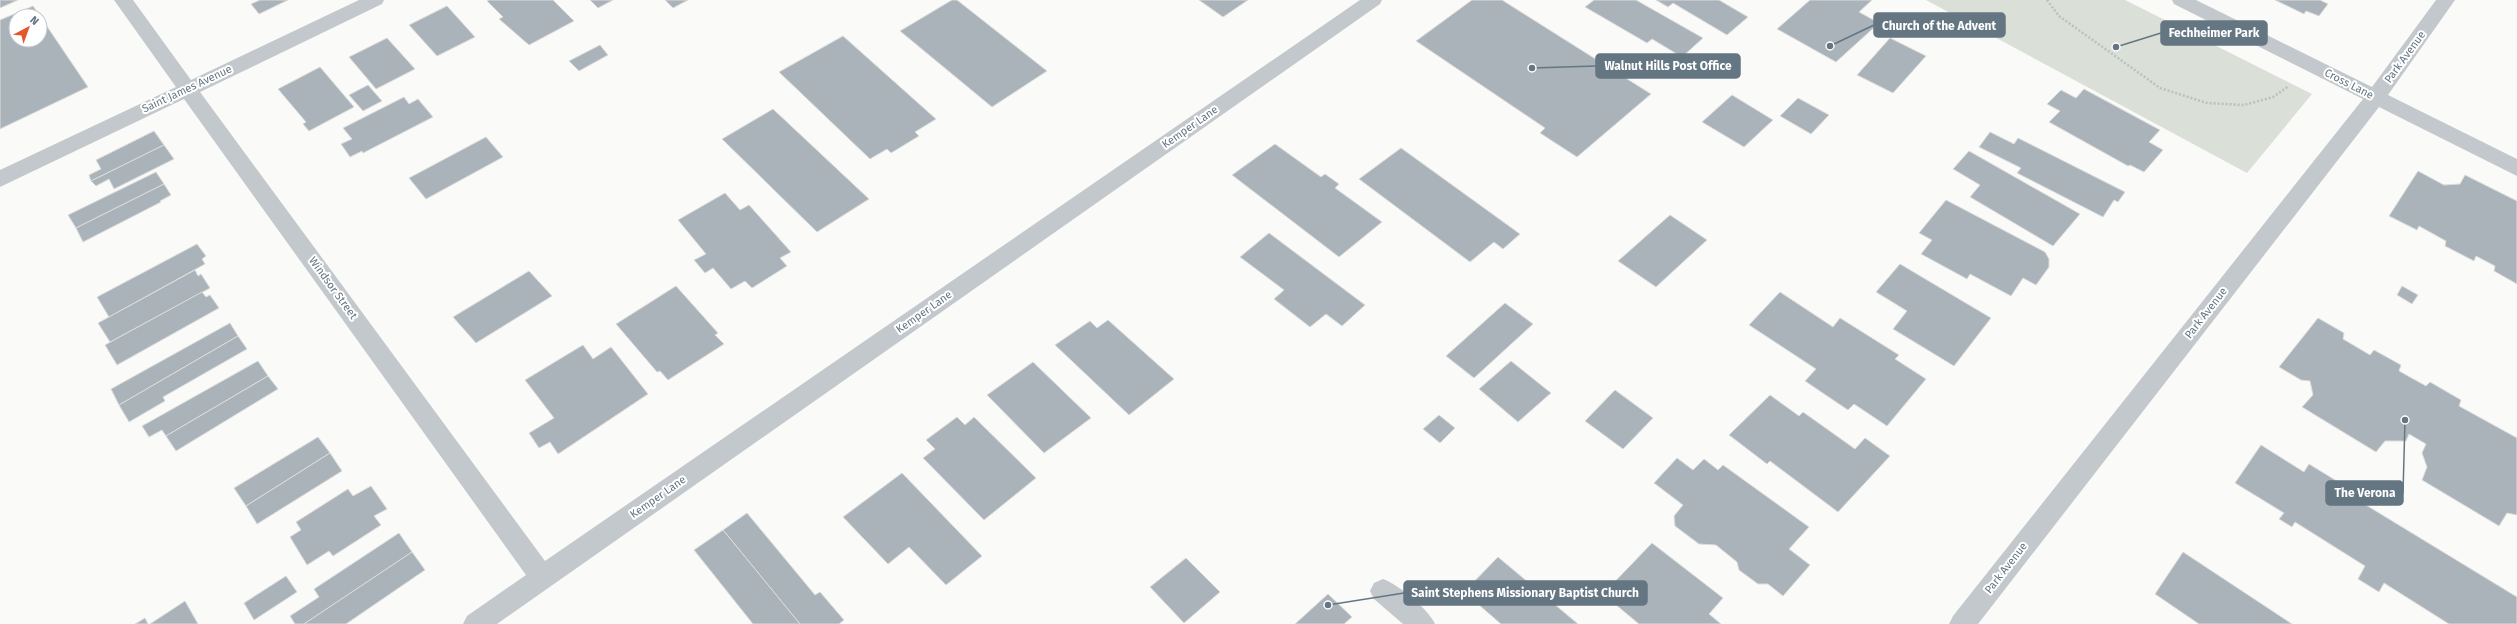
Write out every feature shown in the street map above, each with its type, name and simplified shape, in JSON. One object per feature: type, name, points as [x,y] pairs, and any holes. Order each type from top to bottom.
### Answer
[{"type":"street","name":"Windsor Street","points":[[123,0],[542,577]]},
{"type":"street","name":"Saint James Avenue","points":[[0,179],[374,0]]},
{"type":"street","name":"Kemper Lane","points":[[476,624],[1373,0]]},
{"type":"street","name":"Cross Lane","points":[[2181,0],[2517,168]]},
{"type":"street","name":"Park Avenue","points":[[1962,624],[2375,98],[2446,0]]},
{"type":"street","points":[[1383,591],[1422,624]]},
{"type":"path","points":[[2047,0],[2059,16],[2160,88],[2200,101],[2244,105],[2273,97],[2294,82]]},
{"type":"shaded area","points":[[1926,0],[2125,0],[2312,94],[2247,173]]},
{"type":"building","points":[[0,0],[18,0],[0,8]]},
{"type":"building","points":[[260,0],[288,0],[259,14],[251,4]]},
{"type":"building","points":[[553,0],[574,21],[529,45],[499,19],[503,17],[487,1]]},
{"type":"building","points":[[590,0],[613,0],[598,8]]},
{"type":"building","points":[[665,0],[688,0],[673,8]]},
{"type":"building","points":[[952,0],[957,0],[1047,71],[992,107],[900,31]]},
{"type":"building","points":[[1199,0],[1248,0],[1223,17]]},
{"type":"building","points":[[1472,0],[1502,0],[1651,94],[1577,157],[1540,133],[1545,128],[1416,41]]},
{"type":"building","points":[[1594,0],[1636,0],[1703,38],[1682,57],[1652,39],[1647,43],[1585,7]]},
{"type":"building","points":[[1656,0],[1719,0],[1748,17],[1727,35],[1673,3],[1668,7]]},
{"type":"building","points":[[1810,0],[1872,0],[1859,12],[1879,23],[1836,62],[1777,29]]},
{"type":"building","points":[[2275,0],[2320,0],[2328,4],[2319,16],[2306,11],[2304,14]]},
{"type":"building","points":[[447,6],[475,37],[437,56],[409,25]]},
{"type":"building","points":[[8,17],[8,48],[48,48],[48,28],[88,87],[0,129],[0,20]]},
{"type":"building","points":[[843,36],[936,119],[915,132],[919,136],[891,153],[887,149],[870,159],[779,72]]},
{"type":"building","points":[[387,38],[415,69],[376,89],[349,57]]},
{"type":"building","points":[[1890,38],[1926,56],[1893,93],[1857,75]]},
{"type":"building","points":[[600,45],[608,55],[579,71],[569,61]]},
{"type":"building","points":[[320,67],[354,107],[309,131],[303,124],[306,122],[278,89]]},
{"type":"building","points":[[368,85],[382,101],[363,111],[349,95]]},
{"type":"building","points":[[2084,89],[2160,130],[2149,142],[2163,150],[2144,172],[2130,165],[2128,166],[2049,122],[2060,111],[2047,104],[2061,90],[2076,98]]},
{"type":"building","points":[[1732,95],[1773,120],[1744,147],[1702,122]]},
{"type":"building","points":[[404,97],[409,104],[418,99],[433,117],[363,153],[362,151],[350,157],[341,144],[352,139],[343,128]]},
{"type":"building","points":[[1798,98],[1829,115],[1811,134],[1780,116]]},
{"type":"building","points":[[773,109],[869,199],[817,232],[722,139]]},
{"type":"building","points":[[154,131],[164,145],[91,181],[89,175],[101,169],[96,160]]},
{"type":"building","points":[[1990,132],[2014,144],[2018,138],[2125,192],[2118,202],[2114,200],[2103,217],[2017,173],[2021,168],[1979,147]]},
{"type":"building","points":[[486,137],[503,157],[426,199],[409,178]]},
{"type":"building","points":[[1275,144],[1321,177],[1325,174],[1339,184],[1335,188],[1382,222],[1339,257],[1232,175]]},
{"type":"building","points":[[164,145],[174,159],[114,189],[109,179],[96,186],[91,181]]},
{"type":"building","points":[[1401,148],[1520,234],[1503,249],[1494,242],[1470,262],[1359,179]]},
{"type":"building","points":[[1969,151],[2080,214],[2053,246],[1970,197],[1980,185],[1953,169]]},
{"type":"building","points":[[2418,171],[2444,185],[2460,184],[2465,175],[2517,201],[2517,284],[2494,271],[2495,266],[2476,256],[2474,261],[2445,246],[2446,241],[2419,226],[2417,230],[2389,216]]},
{"type":"building","points":[[156,172],[164,184],[76,228],[68,215]]},
{"type":"building","points":[[164,184],[171,195],[160,201],[161,202],[83,242],[76,228]]},
{"type":"building","points":[[725,193],[740,210],[749,205],[791,252],[780,258],[787,266],[752,288],[745,281],[731,289],[713,268],[705,273],[694,260],[706,254],[678,220]]},
{"type":"building","points":[[1946,200],[2045,252],[2049,259],[2049,267],[2036,285],[2023,278],[2011,296],[1970,274],[1967,279],[1921,254],[1932,240],[1919,233]]},
{"type":"building","points":[[1670,215],[1707,240],[1656,287],[1618,261]]},
{"type":"building","points":[[1269,233],[1365,305],[1342,326],[1326,314],[1310,327],[1274,299],[1284,290],[1240,257]]},
{"type":"building","points":[[197,244],[206,256],[202,259],[205,264],[109,317],[97,297]]},
{"type":"building","points":[[1900,264],[1991,318],[1954,366],[1893,329],[1907,311],[1876,292]]},
{"type":"building","points":[[195,270],[198,276],[201,274],[210,288],[110,342],[98,323]]},
{"type":"building","points":[[529,271],[552,296],[476,343],[453,317]]},
{"type":"building","points":[[676,286],[718,333],[715,335],[724,344],[668,380],[660,371],[657,372],[616,324]]},
{"type":"building","points":[[2402,286],[2418,295],[2412,304],[2397,295]]},
{"type":"building","points":[[202,292],[206,297],[210,295],[219,308],[117,365],[105,345]]},
{"type":"building","points":[[1780,292],[1833,327],[1840,318],[1899,355],[1895,359],[1926,379],[1887,426],[1854,404],[1848,410],[1805,381],[1816,369],[1749,325]]},
{"type":"building","points":[[1505,303],[1533,324],[1474,378],[1446,356]]},
{"type":"building","points":[[2318,318],[2344,333],[2343,339],[2370,355],[2374,350],[2401,365],[2399,371],[2426,386],[2430,382],[2461,400],[2459,406],[2517,438],[2517,515],[2507,513],[2499,526],[2422,480],[2427,467],[2422,453],[2426,444],[2409,434],[2406,441],[2385,441],[2376,452],[2302,407],[2313,395],[2310,381],[2301,380],[2279,367]]},
{"type":"building","points":[[1108,320],[1174,379],[1129,415],[1055,345],[1090,321],[1097,328]]},
{"type":"building","points":[[230,323],[238,336],[119,405],[111,389]]},
{"type":"building","points":[[238,336],[247,349],[163,397],[165,401],[129,422],[119,405]]},
{"type":"building","points":[[583,345],[593,359],[611,347],[648,394],[558,454],[550,442],[539,448],[529,433],[554,418],[525,380]]},
{"type":"building","points":[[258,361],[268,376],[166,436],[162,430],[149,437],[142,426]]},
{"type":"building","points":[[1511,361],[1551,393],[1518,422],[1479,389]]},
{"type":"building","points":[[1033,362],[1091,418],[1044,453],[987,395]]},
{"type":"building","points":[[268,376],[278,389],[176,451],[166,436]]},
{"type":"building","points":[[1615,390],[1653,418],[1623,449],[1585,421]]},
{"type":"building","points":[[1770,395],[1799,416],[1803,412],[1855,449],[1865,438],[1890,456],[1838,512],[1770,461],[1767,464],[1729,435]]},
{"type":"building","points":[[1439,415],[1455,428],[1440,443],[1423,429]]},
{"type":"building","points":[[957,417],[965,425],[974,417],[1036,478],[984,520],[923,458],[935,449],[926,440]]},
{"type":"building","points":[[318,437],[330,453],[246,506],[234,488]]},
{"type":"building","points":[[2261,445],[2304,472],[2309,464],[2340,483],[2338,488],[2517,597],[2517,624],[2449,624],[2384,583],[2379,592],[2358,579],[2365,566],[2295,522],[2292,527],[2279,519],[2284,513],[2235,483]]},
{"type":"building","points":[[330,453],[342,471],[257,524],[246,506]]},
{"type":"building","points":[[1677,458],[1693,470],[1704,459],[1718,470],[1723,465],[1809,527],[1789,549],[1810,565],[1783,596],[1768,584],[1758,584],[1739,570],[1737,562],[1716,545],[1699,544],[1675,526],[1674,516],[1683,505],[1654,483]]},
{"type":"building","points":[[902,473],[982,556],[946,585],[909,547],[888,564],[843,517]]},
{"type":"building","points":[[371,486],[387,509],[374,516],[381,525],[333,556],[329,551],[307,565],[290,537],[301,530],[296,522],[348,489],[353,496]]},
{"type":"building","points":[[747,513],[815,595],[820,592],[844,620],[839,624],[800,624],[723,530]]},
{"type":"building","points":[[723,530],[800,624],[753,624],[694,550]]},
{"type":"building","points":[[399,533],[412,552],[304,624],[295,624],[290,616],[319,597],[314,589]]},
{"type":"building","points":[[1652,543],[1723,598],[1709,614],[1721,624],[1639,624],[1603,594]]},
{"type":"building","points":[[412,552],[425,570],[346,624],[304,624]]},
{"type":"building","points":[[2183,552],[2292,624],[2199,624],[2155,594]]},
{"type":"building","points":[[1498,557],[1578,624],[1501,624],[1464,592]]},
{"type":"building","points":[[1186,558],[1220,592],[1184,623],[1150,587]]},
{"type":"building","points":[[286,576],[297,592],[254,620],[244,603]]},
{"type":"building","points":[[1328,594],[1352,617],[1344,624],[1295,624]]},
{"type":"building","points":[[185,601],[198,624],[150,624]]},
{"type":"building","points":[[145,618],[148,624],[135,624]]},
{"type":"place","name":"Church of the Advent","points":[[1830,46]]},
{"type":"place","name":"Fechheimer Park","points":[[2116,47]]},
{"type":"place","name":"Walnut Hills Post Office","points":[[1532,68]]},
{"type":"place","name":"The Verona","points":[[2405,420]]},
{"type":"place","name":"Saint Stephens Missionary Baptist Church","points":[[1328,605]]}]
